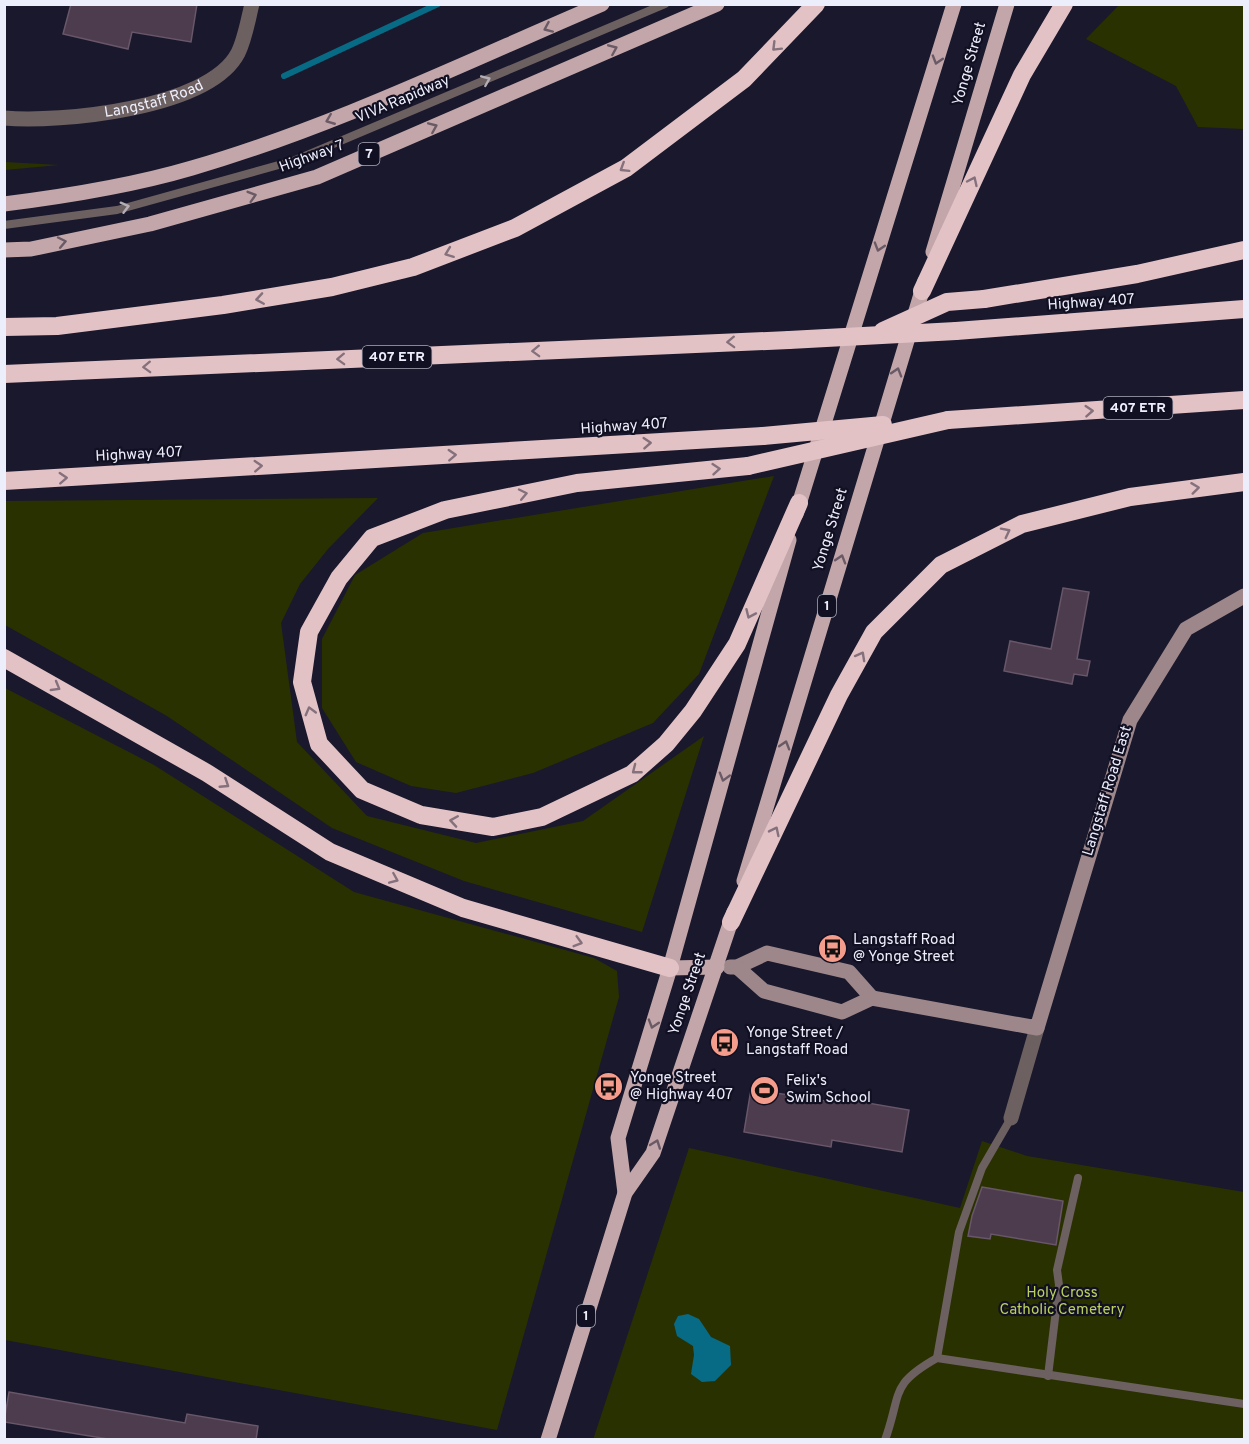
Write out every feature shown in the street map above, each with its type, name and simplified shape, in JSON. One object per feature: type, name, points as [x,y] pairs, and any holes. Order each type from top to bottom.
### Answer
[{"type":"highway","points":[[4,327],[80,323],[223,305],[332,287],[413,267],[515,228],[626,168],[744,79],[816,4]]},
{"type":"highway","points":[[922,291],[1022,75],[1064,4]]},
{"type":"highway","points":[[870,336],[947,302],[984,299],[1137,274],[1245,250]]},
{"type":"highway","name":"Highway 407","points":[[4,374],[870,336],[1245,309]]},
{"type":"highway","name":"Highway 407","points":[[4,481],[763,436],[948,420],[1245,400]]},
{"type":"highway","points":[[799,503],[737,644],[693,711],[666,744],[632,774],[542,817],[493,827],[421,816],[362,790],[319,744],[302,682],[309,632],[339,578],[372,538],[445,510],[577,483],[748,466],[948,420]]},
{"type":"highway","points":[[731,922],[839,695],[874,632],[942,565],[1022,524],[1130,497],[1245,482]]},
{"type":"highway","points":[[4,658],[207,773],[330,852],[463,908],[670,968]]},
{"type":"main road","name":"Highway 7","points":[[4,204],[89,193],[191,169],[277,141],[412,87],[602,4]]},
{"type":"main road","name":"Highway 7","points":[[4,250],[31,249],[150,224],[317,177],[717,4]]},
{"type":"main road","name":"Yonge Street","points":[[625,1193],[618,1138],[670,968],[799,503],[954,4]]},
{"type":"main road","name":"Yonge Street","points":[[548,1440],[625,1193],[653,1153],[717,968],[922,291],[1006,4]]},
{"type":"main road","points":[[670,968],[717,968]]},
{"type":"street","name":"Langstaff Road","points":[[4,118],[39,121],[130,109],[184,94],[207,82],[237,55],[252,4]]},
{"type":"street","name":"Langstaff Road East","points":[[1011,1118],[1036,1028],[1130,720],[1186,628],[1245,596]]},
{"type":"street","points":[[717,968],[737,968],[767,953],[849,972],[873,998]]},
{"type":"street","points":[[737,968],[764,991],[842,1012],[873,998],[1036,1028]]},
{"type":"lane","name":"VIVA Rapidway","points":[[4,225],[117,210],[293,161],[665,4]]},
{"type":"lane","points":[[937,1358],[959,1232],[981,1167],[1011,1118]]},
{"type":"lane","points":[[1048,1376],[1059,1285],[1057,1270],[1078,1178]]},
{"type":"lane","points":[[885,1440],[899,1388],[913,1372],[937,1358],[1245,1404]]},
{"type":"green space","points":[[1120,4],[1244,5],[1244,129],[1198,127],[1176,86],[1086,39]]},
{"type":"green space","points":[[5,162],[59,165],[5,170]]},
{"type":"green space","points":[[774,476],[699,674],[653,723],[533,773],[456,793],[411,786],[356,762],[322,708],[322,639],[355,575],[423,533]]},
{"type":"green space","points":[[378,498],[328,549],[300,584],[281,623],[297,742],[367,816],[476,843],[583,821],[704,736],[642,932],[464,881],[332,828],[167,716],[5,625],[5,501]]},
{"type":"green space","points":[[5,688],[154,765],[354,892],[594,958],[617,971],[619,997],[497,1430],[5,1340]]},
{"type":"green space","name":"Holy Cross Catholic Cemetery","points":[[982,1141],[1027,1156],[1244,1192],[1244,1439],[593,1440],[689,1148],[960,1208]]},
{"type":"water","points":[[688,1314],[699,1319],[711,1337],[730,1346],[731,1365],[715,1381],[702,1382],[691,1374],[693,1346],[677,1336],[674,1324],[678,1316]]},
{"type":"building","points":[[71,4],[197,4],[191,42],[132,32],[128,49],[63,34]]},
{"type":"building","points":[[1063,588],[1089,592],[1077,659],[1090,661],[1087,676],[1074,674],[1072,684],[1004,671],[1010,641],[1051,649]]},
{"type":"building","points":[[751,1089],[838,1103],[839,1098],[909,1110],[902,1152],[832,1140],[831,1147],[744,1132]]},
{"type":"building","points":[[982,1187],[1063,1201],[1056,1245],[991,1234],[990,1239],[968,1236]]},
{"type":"building","points":[[9,1392],[185,1423],[187,1414],[258,1426],[256,1440],[114,1440],[4,1422]]},
{"type":"waterway","points":[[284,76],[438,4]]},
{"type":"place","name":"Langstaff Road @ Yonge Street","points":[[832,949]]},
{"type":"place","name":"Yonge Street / Langstaff Road","points":[[725,1042]]},
{"type":"place","name":"Yonge Street @ Highway 407","points":[[609,1087]]},
{"type":"place","name":"Felix's Swim School","points":[[765,1090]]}]
